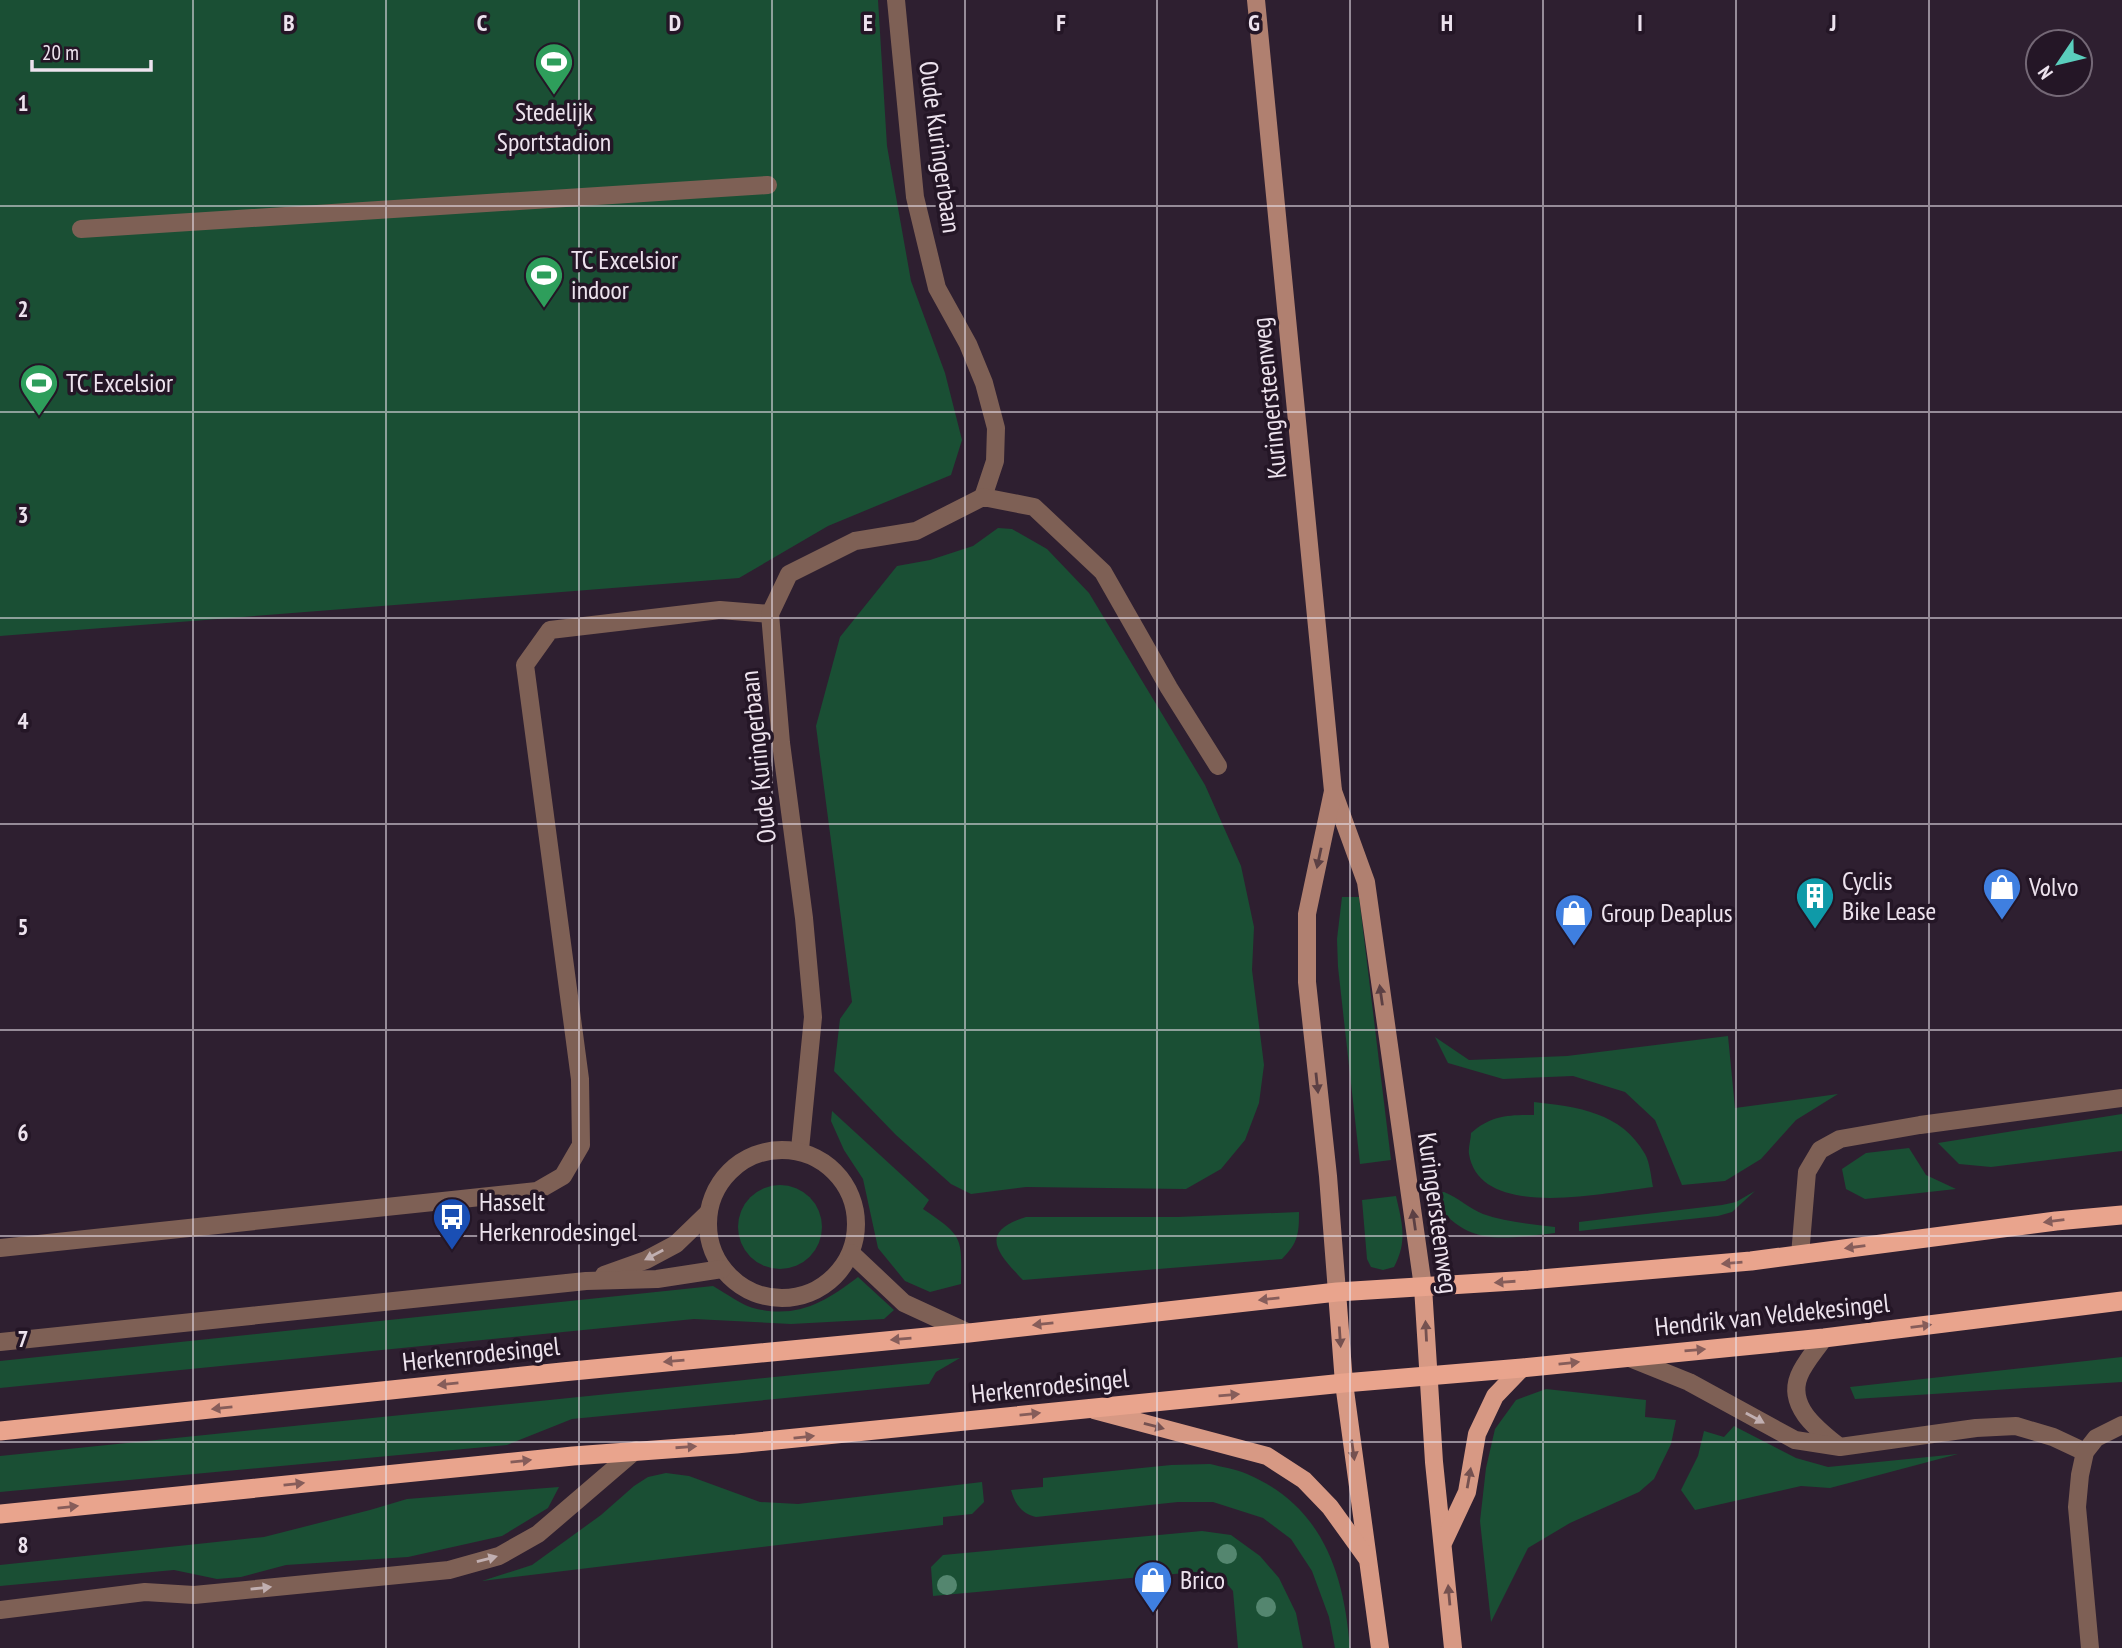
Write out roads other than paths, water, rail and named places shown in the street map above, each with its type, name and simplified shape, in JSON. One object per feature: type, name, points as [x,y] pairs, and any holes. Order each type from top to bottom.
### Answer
[{"type":"highway","points":[[1337,1292],[1737,1262],[2122,1215]]},
{"type":"highway","name":"Herkenrodesingel","points":[[0,1431],[968,1333],[1337,1292]]},
{"type":"highway","name":"Hendrik van Veldekesingel","points":[[1428,1375],[1824,1338],[2122,1301]]},
{"type":"highway","name":"Herkenrodesingel","points":[[0,1514],[1428,1375]]},
{"type":"main road","name":"Kuringersteenweg","points":[[1256,0],[1333,791],[1366,882],[1423,1287],[1434,1462],[1453,1648]]},
{"type":"main road","name":"Kuringersteenweg","points":[[1333,791],[1307,914],[1307,968],[1328,1176],[1344,1383],[1380,1648]]},
{"type":"main road","points":[[1444,1541],[1467,1492],[1477,1434],[1495,1396],[1521,1368]]},
{"type":"main road","points":[[1088,1408],[1267,1456],[1304,1480],[1330,1507],[1368,1561]]},
{"type":"street","name":"Oude Kuringerbaan","points":[[800,1149],[813,1017],[804,918],[781,743],[770,614],[789,573],[855,541],[916,531],[983,497],[995,461],[996,428],[984,383],[968,344],[937,288],[915,197],[895,0]]},
{"type":"street","points":[[81,229],[768,185]]},
{"type":"street","points":[[983,497],[1034,507],[1103,572],[1169,688],[1218,766]]},
{"type":"street","points":[[0,1248],[537,1191],[564,1176],[581,1145],[580,1079],[525,665],[550,630],[720,610],[770,614]]},
{"type":"street","points":[[1800,1255],[1807,1172],[1820,1150],[1840,1139],[1920,1125],[2122,1098]]},
{"type":"street","points":[[800,1149],[836,1173],[852,1197],[857,1223],[851,1253],[835,1276],[815,1290],[790,1298],[764,1296],[740,1286],[722,1269],[710,1246],[707,1214],[715,1189],[735,1165],[757,1153],[800,1149]]},
{"type":"street","points":[[586,1281],[646,1260],[676,1244],[707,1214]]},
{"type":"street","points":[[851,1253],[904,1303],[968,1333]]},
{"type":"street","points":[[0,1342],[586,1281],[657,1279],[722,1269]]},
{"type":"street","points":[[1824,1338],[1798,1377],[1796,1399],[1812,1426],[1840,1447]]},
{"type":"street","points":[[1627,1356],[1689,1382],[1795,1440],[1840,1447],[1976,1428],[2016,1426],[2053,1437],[2085,1452]]},
{"type":"street","points":[[2090,1648],[2077,1507],[2080,1475],[2085,1452],[2096,1438],[2122,1425]]},
{"type":"street","points":[[0,1610],[145,1592],[194,1595],[449,1570],[499,1556],[538,1534],[636,1450]]},
{"type":"place","name":"Stedelijk Sportstadion","points":[[554,96]]},
{"type":"place","name":"TC Excelsior indoor","points":[[544,309]]},
{"type":"place","name":"TC Excelsior","points":[[39,417]]},
{"type":"place","name":"Volvo","points":[[2002,921]]},
{"type":"place","name":"Cyclis Bike Lease","points":[[1815,930]]},
{"type":"place","name":"Group Deaplus","points":[[1574,947]]},
{"type":"place","name":"Hasselt Herkenrodesingel","points":[[452,1251]]},
{"type":"place","name":"Brico","points":[[1153,1614]]}]
